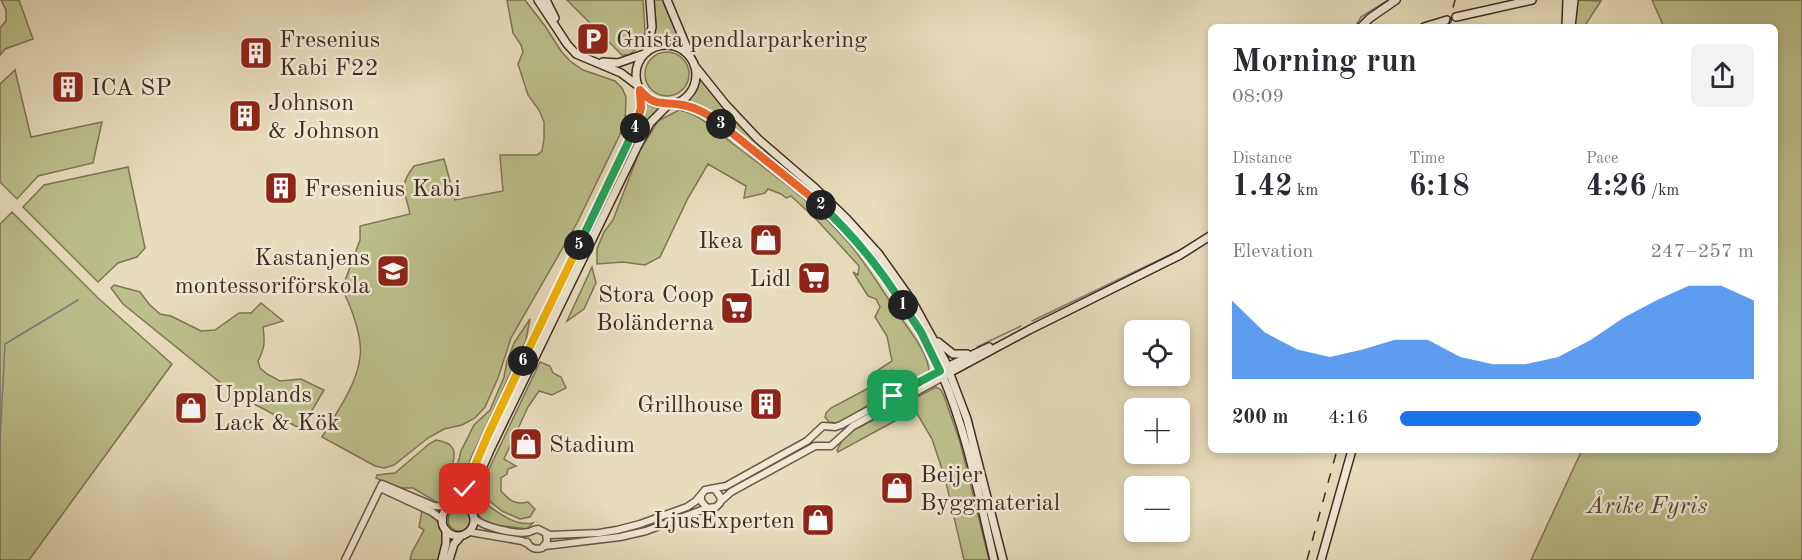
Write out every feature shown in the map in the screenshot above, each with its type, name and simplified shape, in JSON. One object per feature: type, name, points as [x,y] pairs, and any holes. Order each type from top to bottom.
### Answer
[{"type":"main road","points":[[538,0],[576,54],[621,74],[652,101],[696,109],[714,118],[794,181],[837,219],[873,261],[945,372],[974,440],[1004,560]]},
{"type":"main road","points":[[546,0],[568,40],[584,55],[595,60],[611,63],[645,52],[654,46],[672,45],[680,48],[726,105],[758,139],[831,203],[878,253],[912,301],[934,338],[968,454],[994,560]]},
{"type":"main road","points":[[442,560],[446,544],[446,530],[442,520],[446,510],[453,506],[462,495],[499,411],[631,136],[641,108],[636,69],[645,52],[652,27],[650,0]]},
{"type":"main road","points":[[449,560],[454,544],[473,528],[474,518],[470,509],[472,493],[490,450],[638,144],[650,123],[670,104],[679,102],[690,93],[695,79],[693,62],[667,0]]},
{"type":"main road","points":[[1364,24],[1396,0]]},
{"type":"main road","points":[[1476,14],[1516,0]]},
{"type":"main road","points":[[1456,17],[1532,0]]},
{"type":"main road","points":[[1560,0],[1571,3]]},
{"type":"main road","points":[[1567,24],[1571,3]]},
{"type":"main road","points":[[1571,3],[1571,24]]},
{"type":"main road","points":[[1434,24],[1447,20]]},
{"type":"main road","points":[[945,372],[1180,255],[1208,237]]},
{"type":"main road","points":[[934,338],[948,351],[957,355],[1005,342]]},
{"type":"main road","points":[[945,372],[981,350]]},
{"type":"main road","points":[[1322,560],[1351,453]]},
{"type":"main road","points":[[453,506],[465,506],[470,509]]},
{"type":"main road","points":[[446,530],[453,535],[461,536]]},
{"type":"street","points":[[474,518],[492,527],[521,532],[538,529],[546,533],[564,535],[617,530],[640,524],[687,507],[708,488],[716,489],[726,486],[807,441],[823,426],[832,427],[841,424],[945,372]]},
{"type":"street","points":[[470,532],[522,541],[535,549],[620,537],[645,531],[707,508],[716,507],[731,492],[815,446],[831,446],[853,426],[945,372]]},
{"type":"street","points":[[832,427],[837,434],[837,439]]},
{"type":"street","points":[[817,431],[817,439],[823,446]]},
{"type":"street","points":[[381,486],[434,506],[453,506]]},
{"type":"street","points":[[381,486],[432,512],[442,520]]},
{"type":"street","points":[[345,560],[381,486]]},
{"type":"street","points":[[716,489],[720,493],[721,501]]},
{"type":"street","points":[[701,496],[701,501],[707,508]]},
{"type":"street","points":[[528,544],[527,539],[530,532]]},
{"type":"street","points":[[545,546],[546,533]]},
{"type":"green space","points":[[1,0],[19,0],[33,39],[5,49],[0,55],[0,28],[6,21],[6,10]]},
{"type":"green space","points":[[507,0],[525,0],[570,61],[583,70],[615,81],[622,88],[626,97],[625,124],[577,223],[511,338],[498,378],[485,407],[475,418],[462,425],[444,429],[428,438],[394,465],[384,468],[375,466],[322,437],[355,378],[360,357],[358,332],[342,289],[360,240],[360,226],[410,214],[404,184],[414,166],[444,159],[455,200],[503,191],[500,155],[537,155],[542,151],[544,122],[539,110],[528,95],[518,64],[523,52],[513,33]]},
{"type":"green space","points":[[567,0],[643,0],[645,31],[642,44],[629,55],[622,55]]},
{"type":"green space","points":[[653,0],[664,0],[682,44],[670,40],[654,43],[656,22]]},
{"type":"green space","points":[[1577,0],[1601,1],[1586,24],[1574,24]]},
{"type":"green space","name":"Årike Fyris","points":[[1652,0],[1802,0],[1802,560],[1531,560],[1581,453],[1778,453],[1778,24],[1663,24]]},
{"type":"green space","points":[[667,52],[682,59],[689,74],[682,89],[667,96],[652,89],[645,74],[652,59]]},
{"type":"green space","points":[[15,70],[31,137],[102,122],[93,163],[38,176],[17,199],[0,182],[0,84]]},
{"type":"green space","points":[[701,75],[729,112],[760,146],[844,220],[874,256],[911,306],[908,307],[884,271],[798,180],[712,113],[686,102],[698,87]]},
{"type":"green space","points":[[644,98],[662,107],[634,144],[484,456],[466,502],[463,501],[482,455],[632,143],[641,121]]},
{"type":"green space","points":[[679,110],[695,115],[709,125],[794,191],[835,228],[864,262],[917,340],[927,359],[929,372],[893,390],[843,421],[829,422],[825,417],[831,408],[893,375],[891,370],[872,381],[875,372],[892,361],[887,336],[875,317],[880,307],[876,299],[868,296],[853,272],[858,275],[859,266],[816,219],[791,196],[786,198],[768,189],[765,193],[744,198],[746,186],[708,164],[688,198],[660,257],[645,265],[623,262],[597,264],[597,249],[604,232],[613,220],[640,150],[658,121]]},
{"type":"green space","points":[[128,167],[145,248],[137,257],[118,263],[98,282],[23,207],[44,185]]},
{"type":"green space","points":[[12,212],[98,298],[172,364],[29,560],[0,560],[0,224]]},
{"type":"green space","points":[[592,267],[596,283],[584,309],[567,321]]},
{"type":"green space","points":[[114,285],[140,292],[160,314],[171,316],[201,331],[215,330],[239,313],[251,313],[261,303],[283,321],[263,327],[264,344],[258,361],[260,368],[280,381],[301,379],[324,390],[301,429],[232,392],[123,304],[111,288]]},
{"type":"green space","points":[[530,319],[526,340],[471,458],[463,482],[459,484],[461,487],[456,485],[454,479],[461,451],[474,425],[490,410],[504,377],[514,343]]},
{"type":"green space","points":[[540,362],[550,366],[553,373],[561,377],[566,388],[552,395],[539,391],[528,407],[504,459],[516,466],[508,469],[507,474],[501,478],[501,491],[513,501],[528,502],[535,509],[530,517],[520,519],[502,511],[478,492]]},
{"type":"green space","points":[[936,387],[944,396],[960,442],[989,560],[964,560],[945,478],[932,439],[915,410],[838,452],[837,450],[844,437],[852,431]]},
{"type":"green space","points":[[436,440],[446,442],[454,451],[452,481],[461,492],[453,503],[440,504],[413,488],[398,488],[376,478],[377,475],[395,473]]},
{"type":"green space","points":[[480,500],[512,520],[526,524],[533,523],[527,529],[495,525],[482,520],[473,506]]},
{"type":"green space","points":[[459,509],[467,512],[470,520],[467,528],[459,531],[451,528],[448,520],[451,512]]},
{"type":"green space","points":[[422,511],[441,525],[444,543],[440,560],[410,560],[424,530],[419,527]]},
{"type":"waterway","points":[[1357,24],[1361,17],[1388,0]]},
{"type":"waterway","points":[[1032,321],[1188,246]]},
{"type":"waterway","points":[[0,441],[5,344],[78,300]]},
{"type":"waterway","points":[[977,347],[1021,326]]},
{"type":"railway","points":[[1449,24],[1455,0]]},
{"type":"railway","points":[[1307,560],[1336,453]]},
{"type":"place","name":"Gnista pendlarparkering","points":[[593,39]]},
{"type":"place","name":"Fresenius Kabi F22","points":[[256,53]]},
{"type":"place","name":"ICA SP","points":[[68,87]]},
{"type":"place","name":"Johnson & Johnson","points":[[245,116]]},
{"type":"place","name":"Fresenius Kabi","points":[[281,188]]},
{"type":"place","name":"Ikea","points":[[766,240]]},
{"type":"place","name":"Kastanjens montessoriförskola","points":[[393,271]]},
{"type":"place","name":"Lidl","points":[[814,278]]},
{"type":"place","name":"Stora Coop Boländerna","points":[[737,308]]},
{"type":"place","name":"Grillhouse","points":[[766,404]]},
{"type":"place","name":"Upplands Lack & Kök","points":[[191,408]]},
{"type":"place","name":"Stadium","points":[[526,444]]},
{"type":"place","name":"Beijer Byggmaterial","points":[[897,488]]},
{"type":"place","name":"LjusExperten","points":[[818,520]]},
{"type":"route","points":[[465,489],[503,402],[635,127],[641,108],[640,90],[652,101],[660,104],[683,105],[714,118],[837,219],[873,261],[921,332],[940,371],[893,396]]}]
